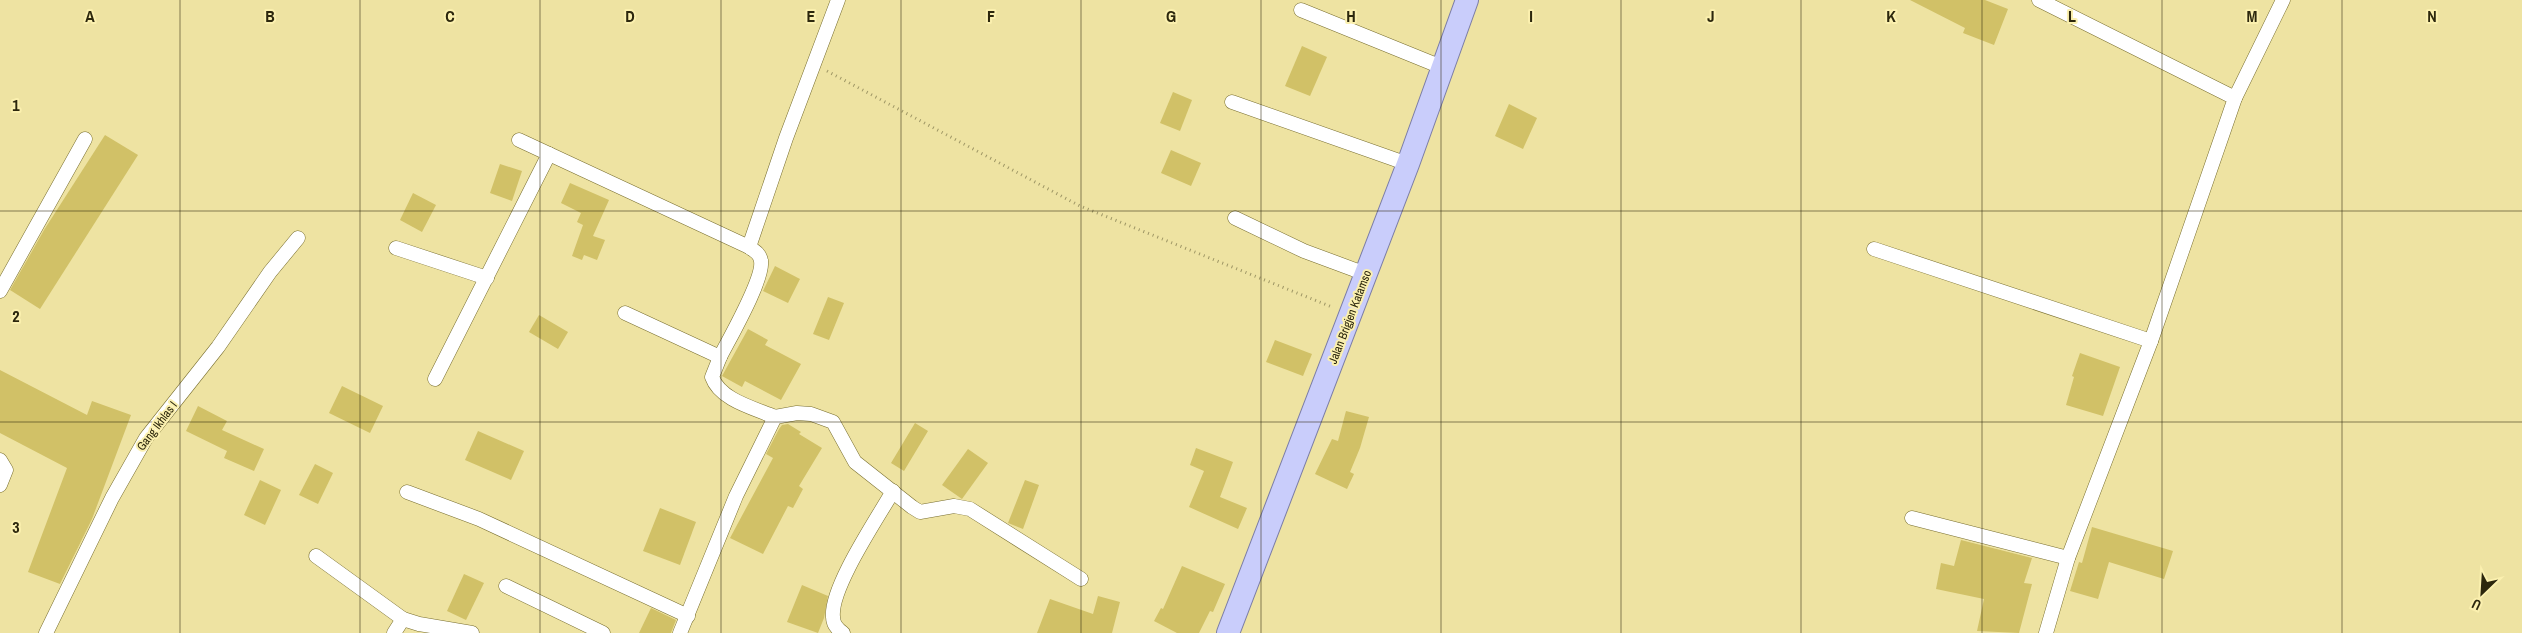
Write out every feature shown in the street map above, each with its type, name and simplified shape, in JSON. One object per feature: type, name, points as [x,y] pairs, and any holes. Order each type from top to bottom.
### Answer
[{"type":"main road","name":"Jalan Brigjen Katamso","points":[[1228,633],[1408,164],[1467,0]]},
{"type":"street","points":[[750,247],[813,64],[838,0]]},
{"type":"street","points":[[2038,0],[2235,98]]},
{"type":"street","points":[[2046,633],[2068,558],[2151,341],[2235,98],[2278,2]]},
{"type":"street","points":[[1300,10],[1444,68]]},
{"type":"street","points":[[1232,102],[1408,164]]},
{"type":"street","points":[[0,291],[85,139]]},
{"type":"street","points":[[519,140],[750,247],[758,254],[762,269],[712,377],[714,385],[729,397],[774,417],[797,413],[811,414],[833,422],[855,462],[920,512],[954,506],[970,509],[1081,579]]},
{"type":"street","points":[[435,379],[549,154]]},
{"type":"street","points":[[1235,218],[1304,251],[1366,274]]},
{"type":"street","name":"Gang Ikhlas I","points":[[46,633],[112,498],[146,438],[218,347],[270,272],[298,238]]},
{"type":"street","points":[[396,248],[487,278]]},
{"type":"street","points":[[1874,249],[2151,341]]},
{"type":"street","points":[[625,313],[720,357]]},
{"type":"street","points":[[680,633],[736,496],[774,417]]},
{"type":"street","points":[[0,460],[6,470],[0,485]]},
{"type":"street","points":[[407,492],[479,519],[688,616]]},
{"type":"street","points":[[843,633],[837,629],[833,619],[833,608],[840,586],[893,492]]},
{"type":"street","points":[[1912,518],[2068,558]]},
{"type":"street","points":[[316,556],[403,619],[419,624],[472,633]]},
{"type":"street","points":[[506,586],[603,633]]},
{"type":"street","points":[[394,633],[403,619]]},
{"type":"path","points":[[813,64],[1080,206],[1351,314]]},
{"type":"building","points":[[1910,0],[1985,0],[2008,9],[1994,45],[1963,33],[1965,28]]},
{"type":"building","points":[[1302,46],[1327,57],[1310,96],[1285,86]]},
{"type":"building","points":[[1173,92],[1192,100],[1180,131],[1160,123]]},
{"type":"building","points":[[1509,104],[1537,118],[1523,149],[1495,136]]},
{"type":"building","points":[[105,135],[138,155],[40,309],[10,290],[44,230]]},
{"type":"building","points":[[1171,150],[1201,163],[1191,186],[1161,173]]},
{"type":"building","points":[[500,164],[522,171],[512,201],[490,193]]},
{"type":"building","points":[[570,183],[609,200],[593,236],[605,240],[597,260],[584,255],[582,260],[572,256],[583,225],[577,222],[581,213],[561,203]]},
{"type":"building","points":[[413,193],[436,205],[422,232],[400,220]]},
{"type":"building","points":[[775,266],[800,279],[788,303],[763,291]]},
{"type":"building","points":[[828,297],[844,303],[829,340],[813,334]]},
{"type":"building","points":[[539,315],[568,332],[558,349],[529,332]]},
{"type":"building","points":[[748,329],[768,340],[765,345],[801,364],[781,400],[745,381],[742,387],[722,376]]},
{"type":"building","points":[[1275,340],[1312,354],[1303,376],[1266,362]]},
{"type":"building","points":[[2080,353],[2120,367],[2103,416],[2066,405],[2074,377],[2072,376]]},
{"type":"building","points":[[0,370],[87,415],[92,401],[131,415],[92,519],[60,584],[28,572],[67,468],[0,433]]},
{"type":"building","points":[[342,386],[383,406],[370,433],[329,413]]},
{"type":"building","points":[[198,406],[227,421],[222,430],[264,449],[254,471],[224,458],[227,451],[186,431]]},
{"type":"building","points":[[1346,411],[1369,417],[1360,448],[1350,472],[1354,474],[1347,489],[1315,474],[1332,439],[1338,441]]},
{"type":"building","points":[[915,423],[928,431],[904,471],[891,463]]},
{"type":"building","points":[[788,424],[801,432],[799,434],[822,448],[799,486],[803,489],[793,508],[788,506],[763,554],[730,538],[773,458],[766,454],[779,429],[782,425]]},
{"type":"building","points":[[478,431],[524,451],[511,480],[465,460]]},
{"type":"building","points":[[1196,448],[1233,462],[1220,497],[1247,508],[1238,529],[1189,507],[1204,471],[1190,465]]},
{"type":"building","points":[[968,449],[988,463],[962,499],[942,485]]},
{"type":"building","points":[[315,464],[333,473],[318,504],[299,495]]},
{"type":"building","points":[[260,480],[281,490],[265,525],[244,515]]},
{"type":"building","points":[[1025,480],[1039,485],[1023,529],[1008,523]]},
{"type":"building","points":[[660,508],[696,522],[680,565],[643,551]]},
{"type":"building","points":[[2092,527],[2173,551],[2164,579],[2109,562],[2098,599],[2070,591],[2079,562],[2082,563]]},
{"type":"building","points":[[1961,540],[2032,558],[2024,583],[2032,584],[2019,633],[1977,631],[1984,599],[1936,589],[1941,563],[1954,566]]},
{"type":"building","points":[[1182,566],[1225,584],[1213,612],[1210,611],[1199,633],[1177,633],[1154,621],[1161,608],[1163,609]]},
{"type":"building","points":[[464,574],[484,583],[466,620],[447,611]]},
{"type":"building","points":[[802,585],[828,596],[824,618],[818,633],[787,622]]},
{"type":"building","points":[[1098,596],[1120,602],[1112,633],[1037,633],[1050,599],[1093,614]]},
{"type":"building","points":[[651,608],[676,620],[671,633],[639,633]]}]
